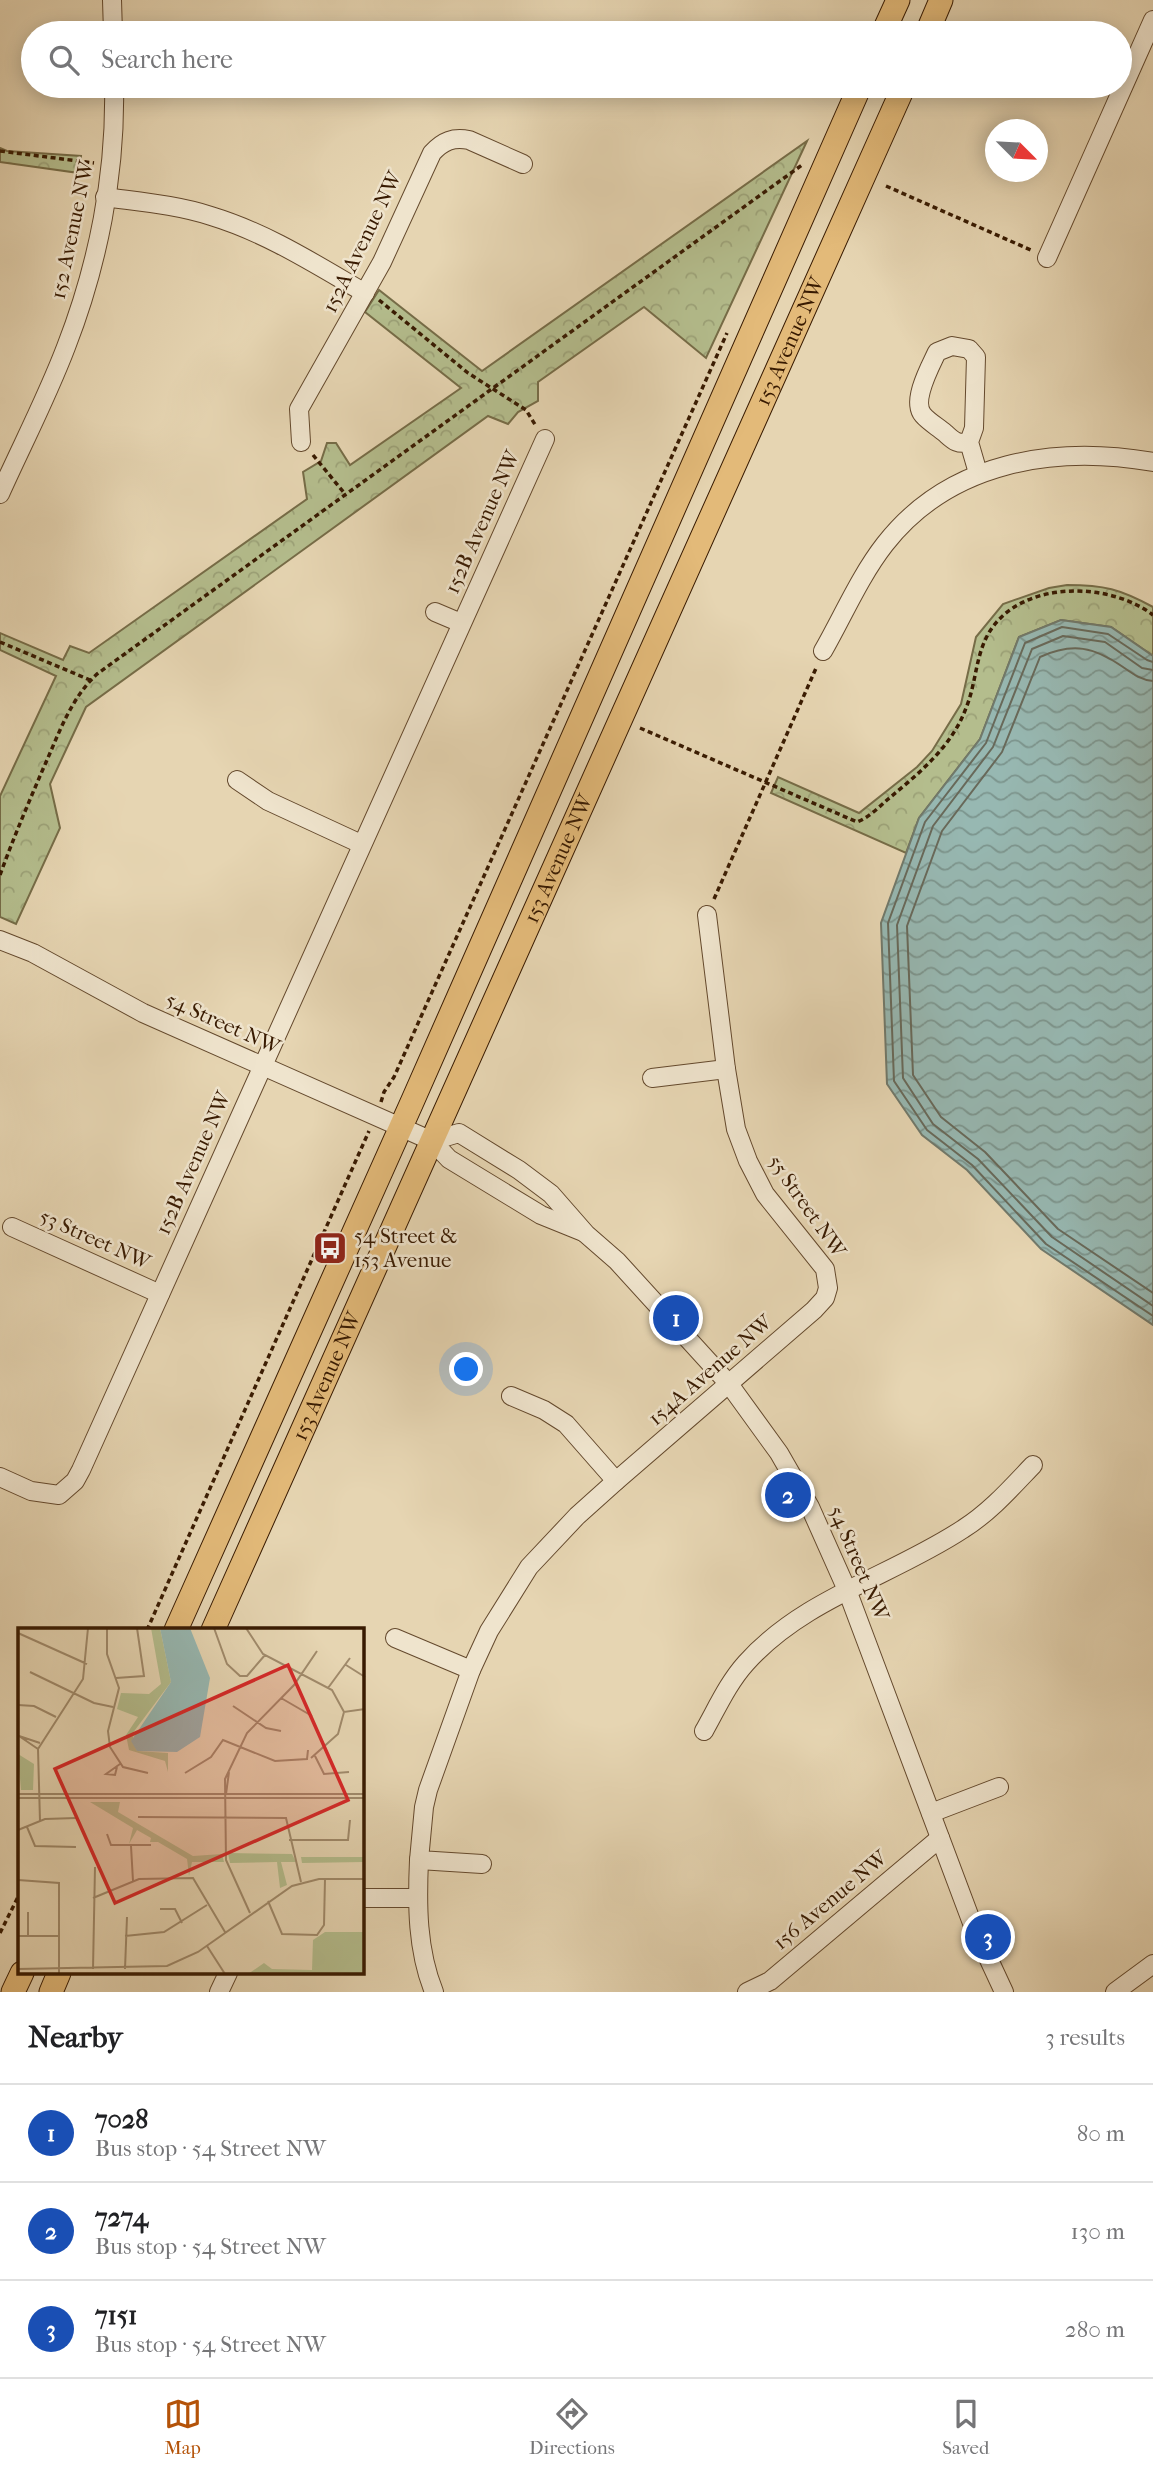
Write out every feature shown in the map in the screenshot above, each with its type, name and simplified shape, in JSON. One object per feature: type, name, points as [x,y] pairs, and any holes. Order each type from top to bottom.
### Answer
[{"type":"main road","points":[[888,21],[898,0]]},
{"type":"main road","points":[[932,21],[941,0]]},
{"type":"main road","name":"153 Avenue NW","points":[[177,1628],[855,98]]},
{"type":"main road","name":"153 Avenue NW","points":[[214,1628],[900,98]]},
{"type":"main road","points":[[13,1992],[22,1974]]},
{"type":"main road","points":[[51,1992],[59,1974]]},
{"type":"street","points":[[113,0],[113,21]]},
{"type":"street","points":[[1132,67],[1153,20]]},
{"type":"street","name":"152 Avenue NW","points":[[0,494],[60,362],[76,320],[97,245],[106,197],[113,98]]},
{"type":"street","points":[[1047,258],[1118,98]]},
{"type":"street","name":"152A Avenue NW","points":[[301,442],[299,410],[382,262],[426,163],[438,146],[453,139],[469,140],[523,164]]},
{"type":"street","points":[[106,197],[185,209],[232,223],[274,240],[365,293]]},
{"type":"street","points":[[969,442],[961,444],[953,440],[921,414],[919,405],[923,384],[937,352],[952,346],[969,349],[976,357],[974,428],[969,442],[978,473]]},
{"type":"street","name":"152B Avenue NW","points":[[0,1477],[31,1491],[59,1495],[75,1481],[81,1470],[545,439]]},
{"type":"street","points":[[823,651],[886,543],[922,507],[978,473],[1020,463],[1080,455],[1153,462]]},
{"type":"street","name":"152B Avenue NW","points":[[435,612],[461,623]]},
{"type":"street","points":[[237,780],[268,801],[361,844]]},
{"type":"street","name":"55 Street NW","points":[[707,915],[736,1129],[765,1194],[819,1259],[828,1277],[828,1288]]},
{"type":"street","name":"54 Street NW","points":[[0,940],[52,963],[143,1013],[432,1140],[449,1159],[541,1215],[586,1234]]},
{"type":"street","points":[[652,1078],[726,1069]]},
{"type":"street","name":"54 Street NW","points":[[432,1140],[459,1133],[490,1151],[551,1194],[586,1234],[617,1261],[729,1384],[760,1425],[796,1480],[848,1590],[940,1838],[982,1946],[1004,1992]]},
{"type":"street","name":"53 Street NW","points":[[12,1227],[160,1294]]},
{"type":"street","name":"154A Avenue NW","points":[[434,1992],[421,1941],[418,1898],[424,1807],[471,1671],[489,1631],[529,1567],[576,1516],[814,1310],[825,1298],[828,1288]]},
{"type":"street","points":[[511,1396],[544,1410],[566,1424],[616,1481]]},
{"type":"street","points":[[704,1731],[734,1678],[758,1650],[810,1611],[962,1530],[1002,1498],[1034,1465]]},
{"type":"street","points":[[395,1638],[471,1671]]},
{"type":"street","points":[[930,1812],[999,1787]]},
{"type":"street","name":"156 Avenue NW","points":[[747,1992],[771,1981],[940,1838]]},
{"type":"street","points":[[419,1860],[482,1864]]},
{"type":"street","points":[[364,1898],[418,1898]]},
{"type":"street","points":[[1115,1992],[1153,1964]]},
{"type":"street","points":[[219,1992],[228,1974]]},
{"type":"path","points":[[0,151],[110,165]]},
{"type":"path","points":[[0,875],[67,714],[90,680],[802,165],[797,178]]},
{"type":"path","points":[[886,186],[1047,258]]},
{"type":"path","points":[[365,293],[381,301],[468,373],[526,410],[545,439]]},
{"type":"path","points":[[148,1628],[376,1117],[384,1092],[394,1077],[429,1002],[729,330]]},
{"type":"path","points":[[301,442],[345,494]]},
{"type":"path","points":[[620,719],[857,822],[914,778],[939,753],[965,712],[980,650],[986,638],[1000,618],[1011,610],[1037,597],[1083,592],[1115,596],[1153,615]]},
{"type":"path","points":[[0,642],[90,680]]},
{"type":"path","points":[[707,915],[823,651]]},
{"type":"path","points":[[0,1933],[18,1897]]},
{"type":"green space","points":[[807,141],[706,358],[644,307],[538,382],[538,401],[518,412],[508,424],[488,416],[86,707],[50,784],[60,828],[16,924],[0,917],[0,796],[56,676],[0,650],[0,633],[63,660],[70,646],[89,653],[307,499],[303,472],[321,461],[327,443],[336,443],[350,465],[461,388],[365,312],[379,290],[482,371]]},
{"type":"green space","points":[[0,148],[7,151],[81,156],[79,173],[0,162]]},
{"type":"green space","points":[[1067,585],[1112,589],[1153,607],[1153,656],[1111,627],[1061,620],[1019,637],[980,739],[919,818],[906,853],[771,793],[778,777],[859,813],[917,767],[932,751],[961,704],[976,637],[1003,604],[1049,588]]},
{"type":"water","points":[[1061,620],[1111,627],[1153,656],[1153,1325],[1041,1249],[967,1170],[922,1135],[887,1084],[881,923],[919,818],[980,739],[1019,637]]},
{"type":"place","name":"54 Street & 153 Avenue","points":[[330,1248]]},
{"type":"place","name":"7028","points":[[676,1318]]},
{"type":"place","name":"7274","points":[[788,1495]]},
{"type":"place","name":"7151","points":[[988,1937]]}]
